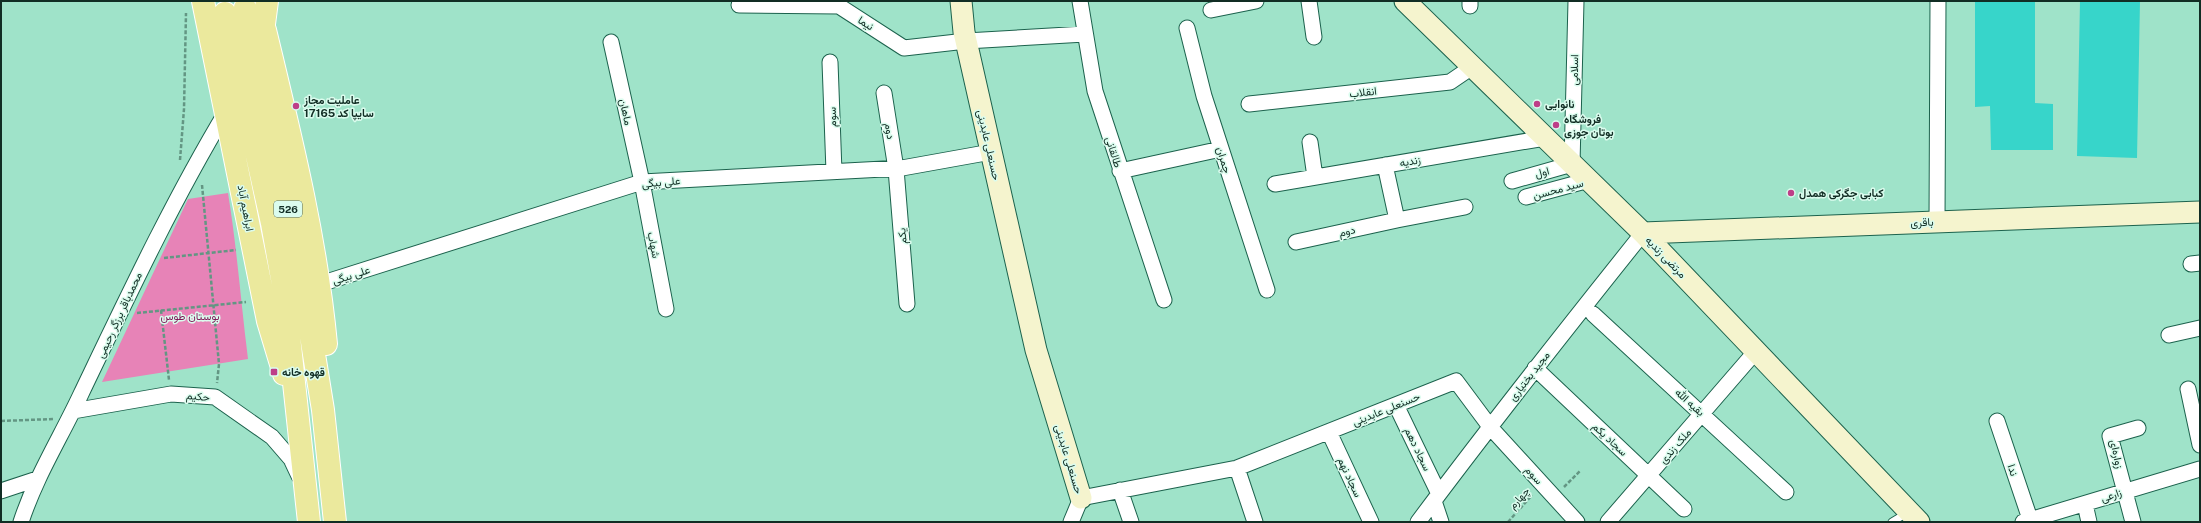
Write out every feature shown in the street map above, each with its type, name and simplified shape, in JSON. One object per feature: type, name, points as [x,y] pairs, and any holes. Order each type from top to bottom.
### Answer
[{"type":"main road","points":[[264,24],[267,1]]},
{"type":"main road","name":"ابراهیم آباد","points":[[195,4],[226,112],[268,321],[278,357],[298,413]]},
{"type":"main road","name":"526","points":[[243,8],[264,24],[295,153],[320,284],[328,361],[323,410]]},
{"type":"main road","name":"526","points":[[243,8],[291,221],[323,410],[335,522]]},
{"type":"main road","name":"ابراهیم آباد","points":[[243,8],[272,223],[284,290],[309,522]]},
{"type":"street","name":"حسنعلی عابدینی","points":[[962,1],[966,41],[1036,350],[1081,498],[1236,468],[1456,381],[1491,428]]},
{"type":"street","name":"طالقانی","points":[[1080,1],[1095,91],[1120,171],[1164,300]]},
{"type":"street","points":[[1211,10],[1256,1]]},
{"type":"street","points":[[1310,1],[1314,37]]},
{"type":"street","name":"مرتضی زندیه","points":[[1405,1],[1643,233],[1914,517]]},
{"type":"street","name":"اسلامی","points":[[1572,164],[1576,1]]},
{"type":"street","points":[[1937,221],[1938,1]]},
{"type":"street","name":"نیما","points":[[740,5],[839,3],[904,48],[966,41],[1085,34]]},
{"type":"street","name":"چمران","points":[[1187,28],[1204,96],[1267,290]]},
{"type":"street","name":"ماهان","points":[[611,42],[642,182]]},
{"type":"street","name":"سوم","points":[[830,62],[834,172]]},
{"type":"street","name":"انقلاب","points":[[1250,104],[1450,82],[1472,67]]},
{"type":"street","name":"دوم","points":[[884,93],[896,169]]},
{"type":"street","name":"محمدباقر برزگر رحیمی","points":[[21,522],[37,479],[71,415],[145,260],[226,112]]},
{"type":"street","name":"زندیه","points":[[1275,184],[1545,138]]},
{"type":"street","points":[[1310,142],[1315,178]]},
{"type":"street","points":[[1120,171],[1221,149]]},
{"type":"street","name":"علی بیگی","points":[[320,284],[642,182],[896,169],[991,152]]},
{"type":"street","name":"اول","points":[[1512,181],[1572,164]]},
{"type":"street","points":[[1385,165],[1398,220]]},
{"type":"street","name":"یکم","points":[[896,169],[907,304]]},
{"type":"street","name":"سید محسن","points":[[1526,197],[1589,180]]},
{"type":"street","name":"شهاب","points":[[642,182],[666,309]]},
{"type":"street","name":"دوم","points":[[1296,242],[1465,207]]},
{"type":"street","name":"باقری","points":[[1643,233],[2200,212]]},
{"type":"street","name":"مجید بختیاری","points":[[1418,522],[1491,428],[1512,396],[1643,233]]},
{"type":"street","name":"بقیه الله","points":[[1593,314],[1786,492]]},
{"type":"street","points":[[2169,334],[2200,328]]},
{"type":"street","name":"ملک زندی","points":[[1608,522],[1756,351]]},
{"type":"street","name":"سجاد یکم","points":[[1535,368],[1684,509]]},
{"type":"street","points":[[2188,389],[2200,445]]},
{"type":"street","name":"حکیم","points":[[71,415],[171,394],[215,397],[272,437],[291,459],[306,491]]},
{"type":"street","name":"سجاد دهم","points":[[1396,405],[1436,497],[1442,522]]},
{"type":"street","name":"ندا","points":[[1997,421],[2027,521]]},
{"type":"street","name":"سوم","points":[[1491,428],[1577,522]]},
{"type":"street","name":"زواره‌ای","points":[[2133,522],[2110,436],[2138,428]]},
{"type":"street","name":"سجاد نهم","points":[[1329,432],[1371,522]]},
{"type":"street","points":[[1236,468],[1255,522]]},
{"type":"street","name":"زارعی","points":[[2027,521],[2085,504],[2125,490],[2200,469]]},
{"type":"street","points":[[1,491],[37,479]]},
{"type":"street","points":[[1120,490],[1131,522]]},
{"type":"street","points":[[1071,522],[1081,498]]},
{"type":"street","points":[[2085,504],[2089,522]]},
{"type":"lane","points":[[1892,522],[1914,517]]},
{"type":"path","points":[[179,164],[184,109],[184,20],[195,4]]},
{"type":"path","points":[[199,160],[219,364],[215,397]]},
{"type":"path","points":[[145,260],[242,249]]},
{"type":"path","points":[[119,315],[254,301]]},
{"type":"path","points":[[160,310],[171,394]]},
{"type":"path","points":[[1,421],[71,415]]},
{"type":"path","points":[[1554,497],[1580,471]]},
{"type":"path","name":"چهارم","points":[[1508,522],[1542,484]]},
{"type":"green space","name":"بوستان طوس","points":[[228,193],[248,359],[102,382],[188,199]]},
{"type":"building","points":[[1975,1],[2035,1],[2035,103],[2053,104],[2053,150],[1991,150],[1990,106],[1975,107]]},
{"type":"building","points":[[2080,1],[2140,1],[2137,158],[2077,156]]},
{"type":"place","name":"نانوایی","points":[[1537,104]]},
{"type":"place","name":"عاملیت مجاز سایپا کد 17165","points":[[296,106]]},
{"type":"place","name":"فروشگاه بوتان جوزی","points":[[1556,125]]},
{"type":"place","name":"کبابی جگرکی همدل","points":[[1791,193]]},
{"type":"place","name":"قهوه خانه","points":[[274,372]]}]
